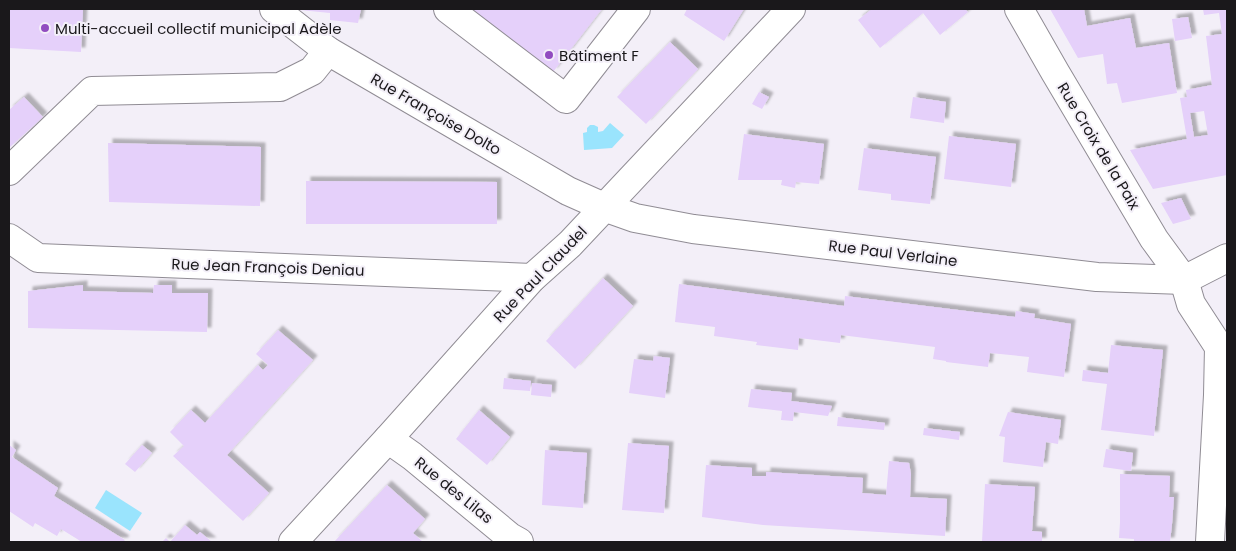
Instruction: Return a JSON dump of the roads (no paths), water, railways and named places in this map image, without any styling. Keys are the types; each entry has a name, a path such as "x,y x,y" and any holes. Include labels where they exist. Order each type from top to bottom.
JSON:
{"street":[{"name":"Rue Françoise Dolto","path":"274,9 328,51 568,191 604,207"},
{"path":"448,9 566,99 636,9"},
{"name":"Rue Paul Claudel","path":"292,542 388,439 532,278 570,244 791,9"},
{"name":"Rue Croix de la Paix","path":"1019,9 1154,239 1184,280 1191,304 1219,347 1210,542"},
{"path":"9,171 92,91 280,87 312,71 328,51"},
{"name":"Rue Paul Verlaine","path":"604,207 636,218 703,230 1097,277 1184,280"},
{"name":"Rue Jean François Deniau","path":"9,238 38,258 532,278"},
{"path":"1184,280 1227,258"},
{"name":"Rue des Lilas","path":"388,439 412,456 510,537 519,542"}],"water":[{"path":"610,123 624,135 612,148 584,150 583,133 587,132 587,128 590,125 594,125 598,127 598,132 603,131"},
{"path":"106,490 142,513 130,531 95,508"}],"place":[{"name":"Multi-accueil collectif municipal Adèle","path":"45,28"},
{"name":"Bâtiment F","path":"549,55"}]}
